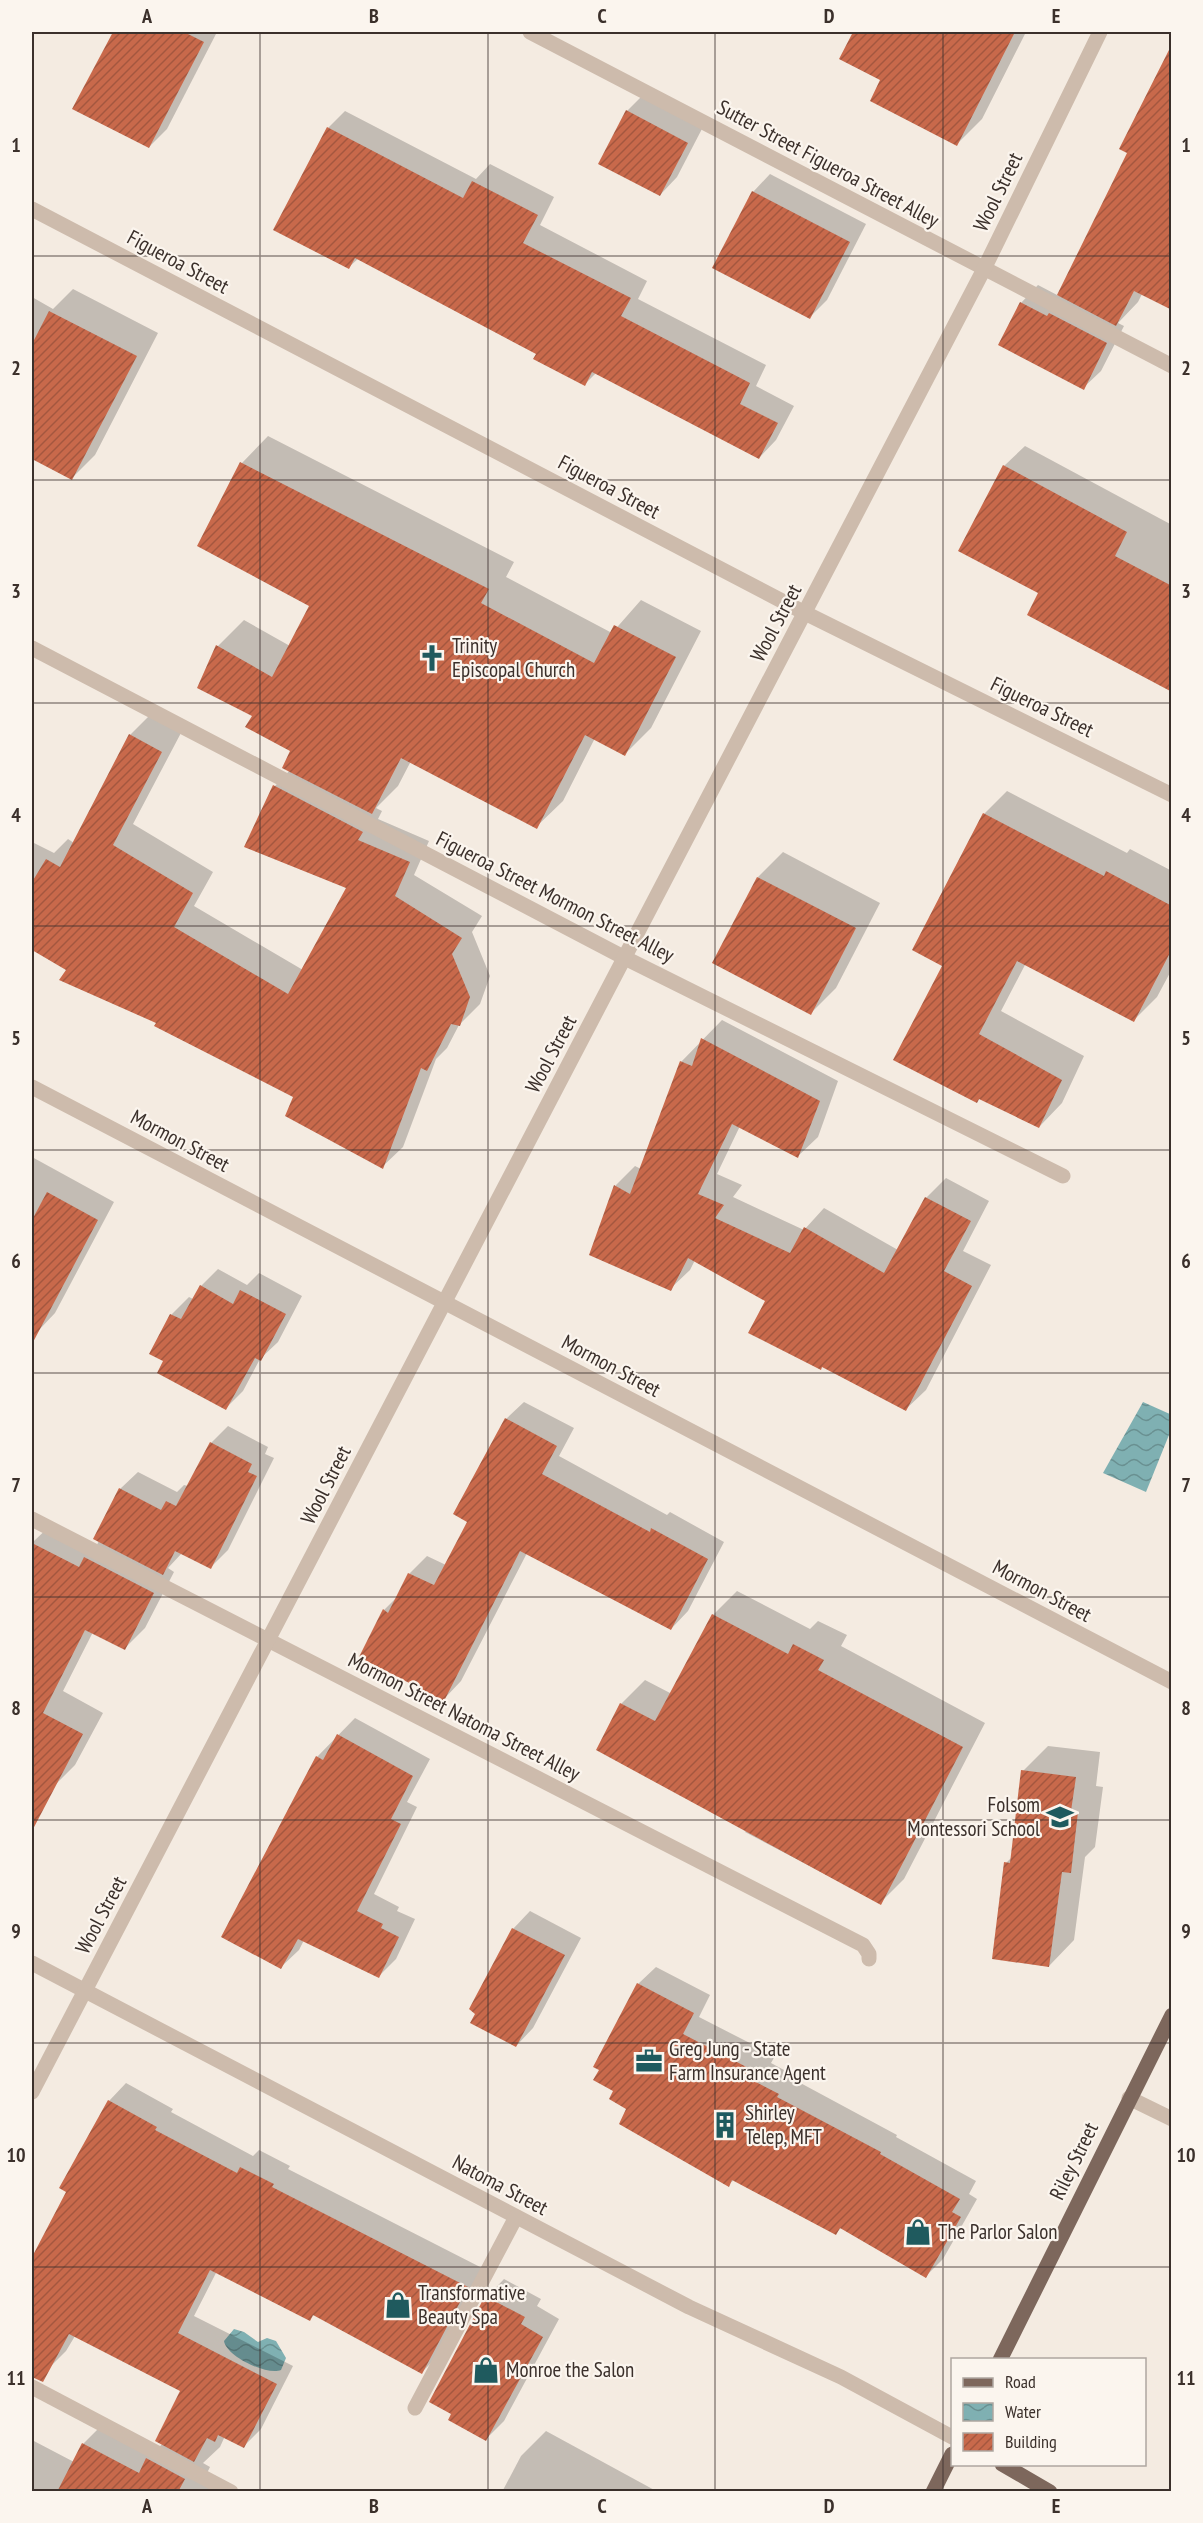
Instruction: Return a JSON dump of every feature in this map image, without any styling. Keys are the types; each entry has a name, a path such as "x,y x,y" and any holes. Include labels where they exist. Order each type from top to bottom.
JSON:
{"main road":[{"name":"Riley Street","path":"1001,2358 1128,2098 1172,2014"},
{"path":"933,2492 951,2456"},
{"path":"1005,2466 1050,2492"}],"street":[{"name":"Sutter Street Figueroa Street Alley","path":"530,32 1172,366"},
{"name":"Wool Street","path":"32,2092 984,269 1100,32"},
{"name":"Figueroa Street","path":"32,209 805,613 1172,795"},
{"name":"Figueroa Street Mormon Street Alley","path":"32,648 625,958 1063,1176"},
{"name":"Mormon Street","path":"32,1087 1172,1682"},
{"name":"Mormon Street Natoma Street Alley","path":"32,1519 862,1945 869,1954 869,1959"},
{"name":"Natoma Street","path":"32,1963 689,2307 841,2377 951,2436"},
{"path":"1128,2098 1172,2119"},
{"path":"415,2408 516,2217"},
{"path":"32,2387 231,2492"}],"water":[{"path":"1143,1402 1172,1415 1171,1430 1146,1492 1103,1473"},
{"path":"234,2329 244,2332 258,2342 267,2338 276,2341 286,2358 281,2370 266,2370 257,2367 232,2353 224,2341"}],"building":[{"path":"113,32 184,32 204,42 149,148 72,109"},
{"path":"853,32 1015,32 957,146 870,101 880,80 839,59"},
{"path":"1172,44 1172,310 1134,291 1116,326 1057,295 1127,153 1119,149"},
{"path":"626,110 688,143 660,196 598,164"},
{"path":"327,127 463,198 472,181 538,215 523,243 631,298 621,316 750,383 740,404 778,423 759,459 592,372 585,386 533,359 536,354 355,258 349,269 273,230"},
{"path":"752,191 850,242 810,319 712,268"},
{"path":"1020,302 1047,316 1049,313 1107,343 1084,390 998,345"},
{"path":"49,311 137,356 72,480 32,459 32,344"},
{"path":"240,462 489,589 481,603 594,663 614,625 676,657 625,756 585,735 537,829 401,758 372,814 282,768 290,751 245,727 252,716 197,688 216,645 272,677 309,606 197,546"},
{"path":"1003,465 1127,532 1115,556 1172,586 1172,692 1027,615 1038,593 958,551"},
{"path":"129,734 162,752 113,845 193,893 174,927 288,994 346,888 244,847 273,785 363,832 358,840 410,862 395,896 462,938 452,954 470,997 460,1026 451,1024 427,1071 421,1068 383,1169 285,1116 293,1097 154,1026 156,1023 59,980 66,970 32,950 32,882 46,859 60,867"},
{"path":"983,813 1104,876 1106,871 1172,906 1172,949 1134,1022 1017,961 979,1034 1062,1080 1039,1128 979,1099 977,1103 893,1060 942,966 912,950"},
{"path":"757,877 856,928 811,1015 712,963"},
{"path":"701,1038 820,1101 798,1158 732,1124 698,1194 724,1205 715,1218 790,1253 804,1227 884,1273 925,1197 971,1221 944,1271 972,1286 906,1411 822,1367 821,1370 748,1333 765,1301 688,1258 671,1291 589,1255 614,1185 630,1194 680,1061 692,1066"},
{"path":"47,1192 98,1220 32,1344 32,1220"},
{"path":"200,1285 233,1304 240,1290 286,1314 261,1361 255,1358 226,1410 157,1373 163,1361 149,1354 170,1314 181,1319"},
{"path":"505,1418 557,1446 542,1474 650,1532 651,1528 708,1559 671,1630 520,1551 444,1701 359,1657 383,1609 388,1613 408,1573 434,1585 467,1522 453,1514"},
{"path":"210,1442 252,1464 248,1472 257,1476 211,1569 175,1551 163,1575 93,1539 119,1488 161,1510 166,1501 176,1506"},
{"path":"32,1543 79,1567 84,1557 154,1593 125,1650 85,1630 43,1713 83,1734 32,1831"},
{"path":"712,1614 788,1654 793,1644 824,1660 818,1670 963,1747 881,1905 596,1750 620,1703 655,1721"},
{"path":"337,1734 413,1776 391,1819 401,1824 357,1911 383,1924 381,1928 399,1937 379,1978 298,1939 281,1969 221,1937 316,1756 323,1760"},
{"path":"1021,1770 1076,1777 1071,1811 1078,1812 1071,1873 1062,1872 1049,1967 992,1959 1004,1862 1010,1863"},
{"path":"512,1928 565,1955 516,2047 470,2023 475,2014 469,2009"},
{"path":"637,1983 694,2013 683,2034 758,2073 754,2081 779,2094 777,2097 881,2152 880,2154 960,2199 952,2212 961,2217 926,2278 840,2228 836,2235 732,2180 729,2187 619,2124 626,2109 609,2099 613,2091 593,2080 599,2070 593,2067"},
{"path":"108,2100 157,2127 155,2130 237,2173 240,2167 274,2184 272,2187 468,2287 422,2374 313,2315 310,2321 210,2270 178,2333 277,2384 244,2448 218,2435 215,2442 207,2438 194,2462 155,2441 180,2391 69,2334 43,2382 32,2377 32,2257 66,2192 59,2188"},
{"name":"Monroe the Salon","path":"485,2296 525,2317 521,2324 543,2337 486,2441 448,2420 451,2414 429,2402"},
{"path":"82,2443 139,2473 146,2458 185,2479 178,2492 57,2492"}],"place":[{"name":"Trinity Episcopal Church","path":"432,658"},
{"name":"Folsom Montessori School","path":"1060,1817"},
{"name":"Greg Jung - State Farm Insurance Agent","path":"649,2061"},
{"name":"Shirley Telep, MFT","path":"725,2125"},
{"name":"The Parlor Salon","path":"918,2232"},
{"name":"Transformative Beauty Spa","path":"398,2305"},
{"name":"Monroe the Salon","path":"486,2370"}]}
